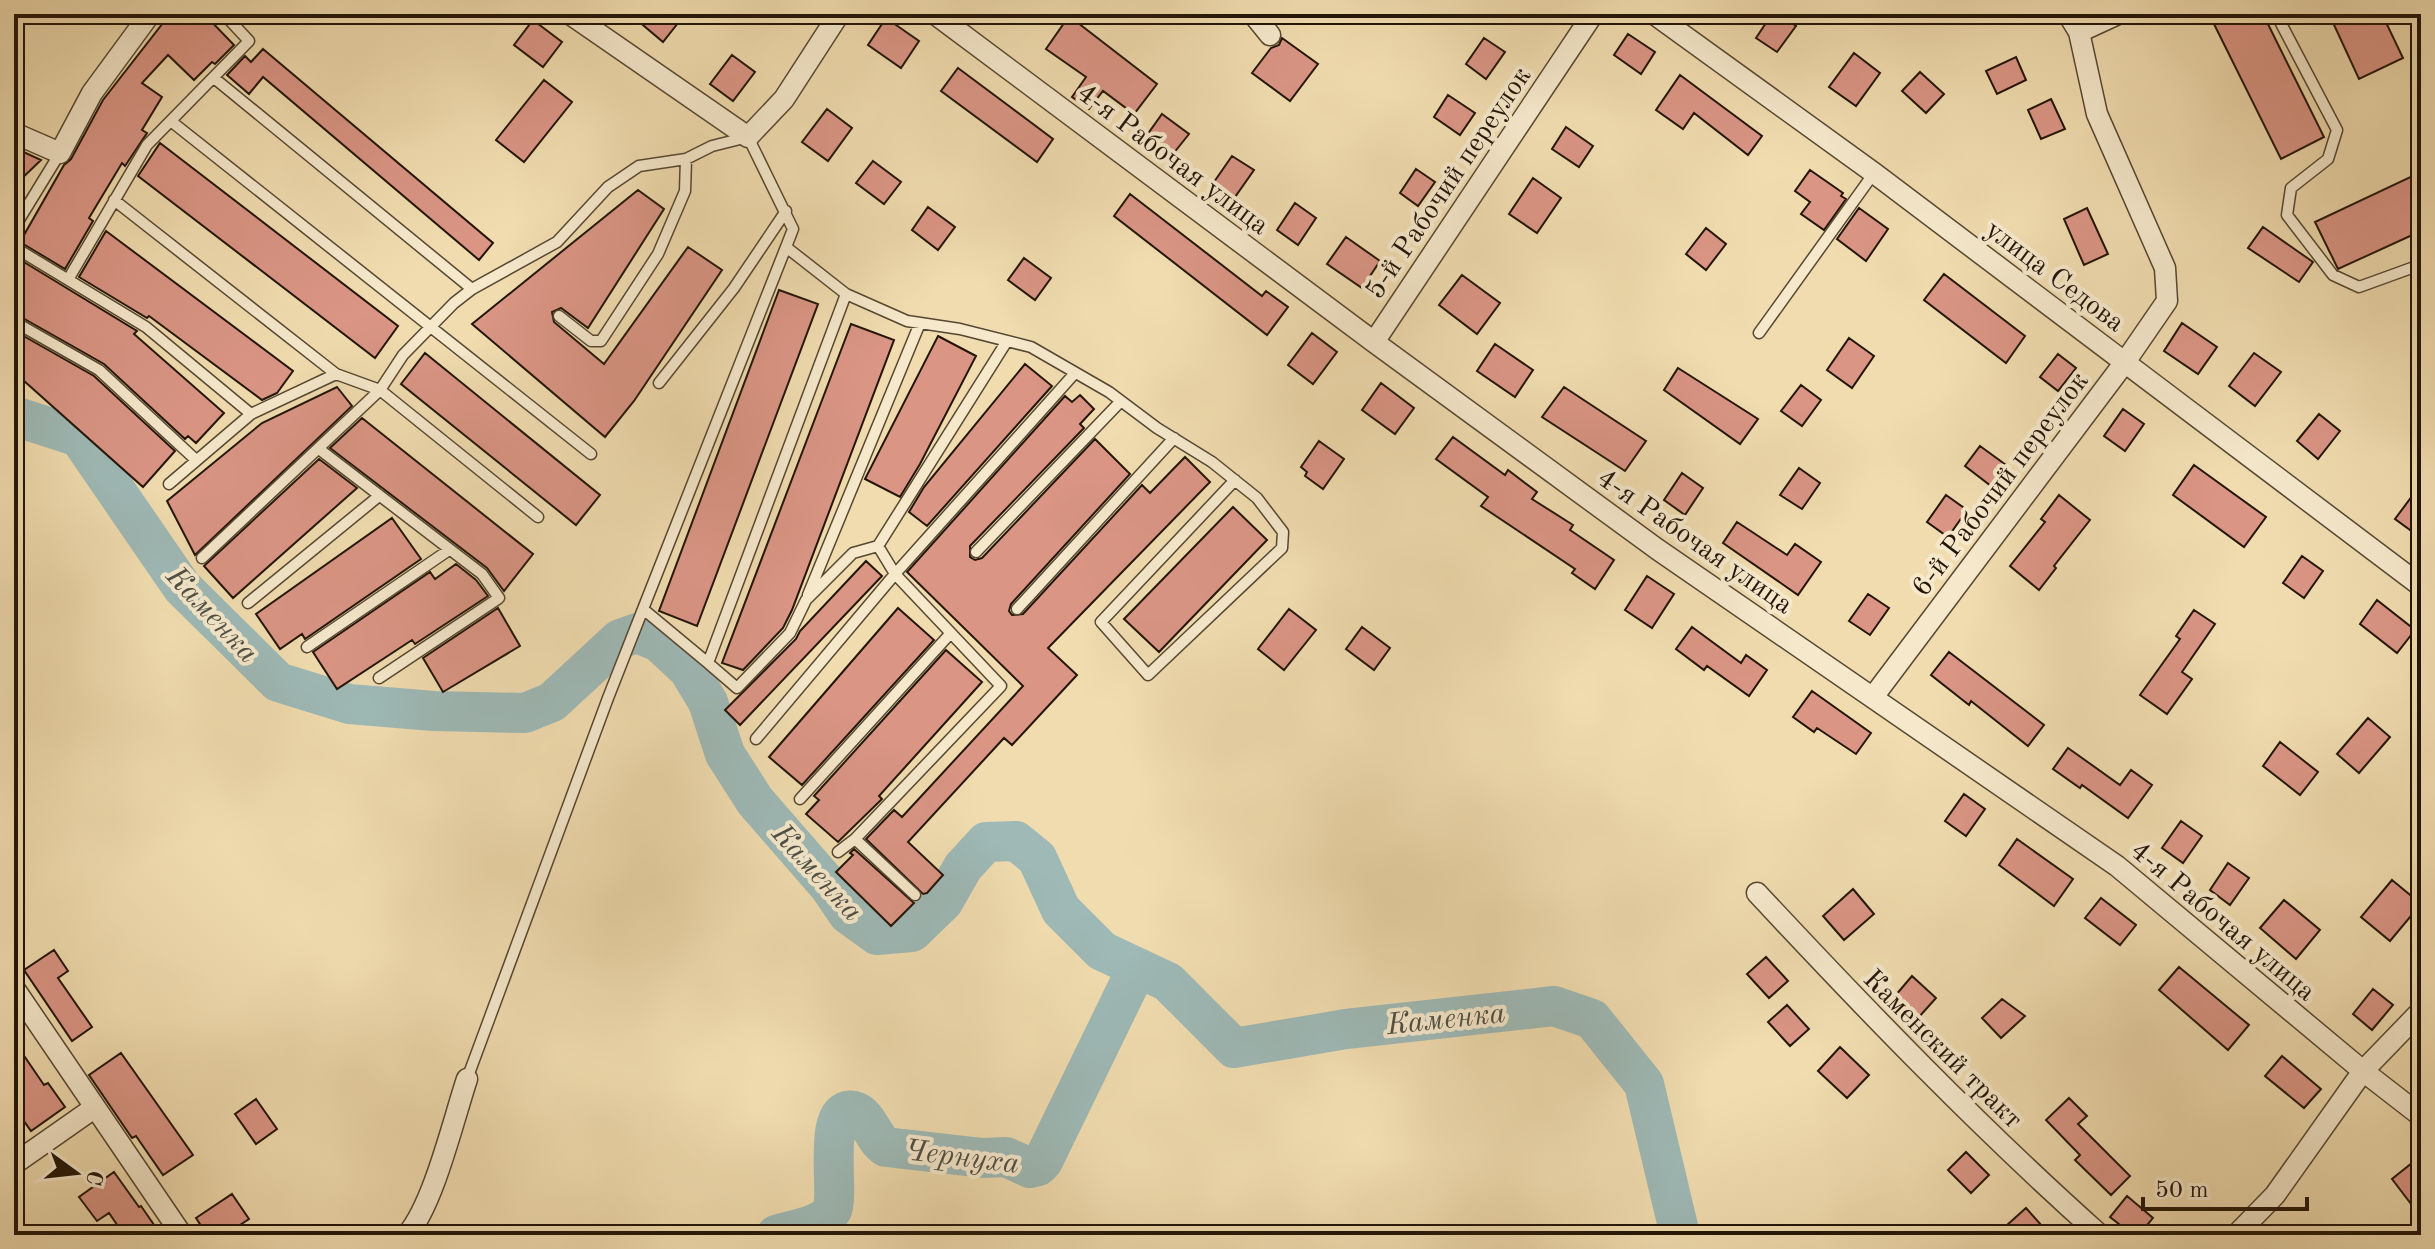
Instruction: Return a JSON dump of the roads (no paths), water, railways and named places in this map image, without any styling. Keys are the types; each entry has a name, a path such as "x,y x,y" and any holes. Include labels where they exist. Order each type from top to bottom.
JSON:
{"street":[{"path":"14,133 60,153 92,93 150,14"},
{"path":"570,14 748,137 784,99 839,14"},
{"name":"4-я Рабочая улица","path":"935,14 1657,549 2117,866 2421,1116"},
{"path":"1253,14 1270,35"},
{"name":"5-й Рабочий переулок","path":"1374,342 1593,14"},
{"name":"улица Седова","path":"1654,14 1874,173 2421,586"},
{"path":"2074,23 2118,14"},
{"name":"6-й Рабочий переулок","path":"1873,697 2125,362 2167,301 2165,268 2097,114 2074,23"},
{"name":"Каменский тракт","path":"1757,893 1892,1037 2016,1161 2100,1235"},
{"path":"14,988 182,1235"},
{"path":"2236,1235 2275,1195 2363,1071 2421,1011"},
{"path":"407,1235 427,1201 467,1079"},
{"path":"14,1164 94,1108"}],"lane":[{"path":"69,278 147,145 249,41 224,14"},
{"path":"2276,14 2337,130 2328,159 2291,188 2287,215 2333,275 2359,287 2417,266"},
{"path":"214,78 472,289"},
{"path":"172,122 591,454"},
{"path":"202,558 380,390 403,355 472,289 557,242 608,187 639,166 686,159 712,146 748,137 793,229 608,698 467,1079"},
{"path":"14,228 60,153"},
{"path":"559,316 591,341 601,341 658,254 685,191 686,159"},
{"path":"1759,333 1874,173"},
{"path":"114,200 336,374 380,390 538,517"},
{"path":"659,383 734,288 786,211"},
{"path":"14,247 146,327 251,414"},
{"path":"786,247 846,294 907,321 960,329 1031,347 1121,401 1235,480 1257,498 1283,532 1282,548 1148,675 1101,622 1235,480"},
{"path":"708,663 846,294"},
{"path":"643,609 737,688 790,633 920,323"},
{"path":"20,325 99,370 196,460"},
{"path":"806,600 853,553 878,546 1007,341"},
{"path":"756,739 895,574 1075,373"},
{"path":"169,484 251,414 336,374"},
{"path":"976,552 1121,401"},
{"path":"1017,609 1174,438"},
{"path":"319,449 482,574 499,598 379,678"},
{"path":"248,603 379,496"},
{"path":"838,852 855,839 1001,686 895,574 878,546"},
{"path":"307,647 449,550"},
{"path":"800,799 950,634"},
{"path":"855,839 915,895"}],"waterway":[{"name":"Каменка","path":"14,416 79,437 182,587 278,682 349,704 434,711 525,713 552,702 620,639 637,633 659,642 688,669 708,702 725,754 755,801 829,886 848,914 877,935 912,932 943,902 963,867 986,842 1016,841 1037,858 1061,910 1102,951 1168,982 1234,1048 1346,1029 1554,1006 1592,1019 1644,1084 1680,1235"},
{"name":"Чернуха","path":"776,1235 815,1224 832,1210 835,1135 844,1112 859,1113 886,1147 983,1158 1006,1157 1030,1168 1038,1166 1137,968"}]}
